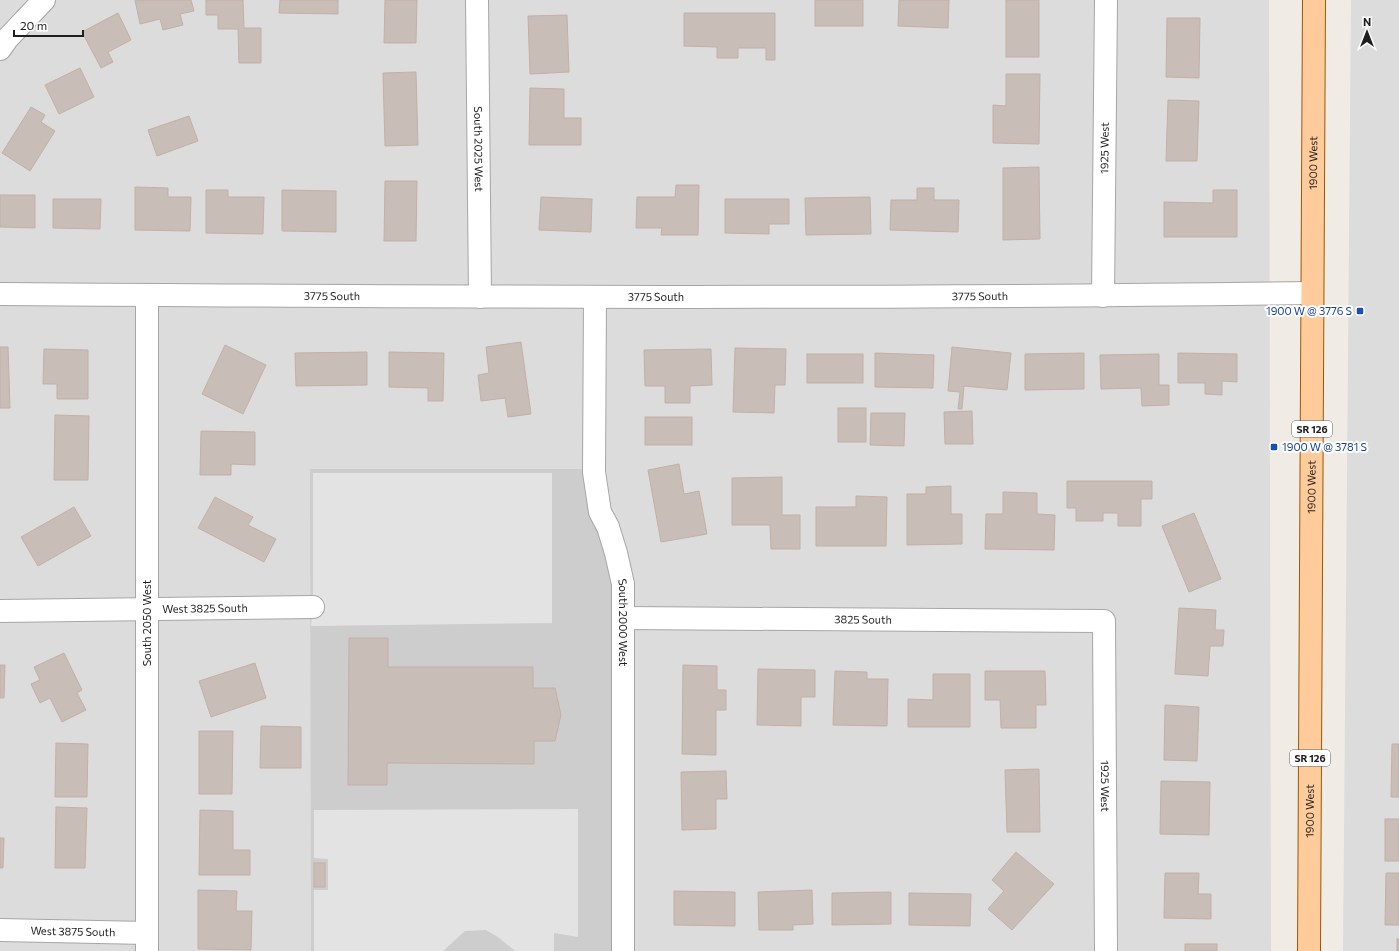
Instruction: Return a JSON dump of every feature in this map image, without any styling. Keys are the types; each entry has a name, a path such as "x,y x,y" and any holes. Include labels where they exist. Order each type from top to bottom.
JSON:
{"main road":[{"name":"1900 West","path":"1309,951 1314,0"}],"street":[{"path":"0,49 7,39 44,0"},
{"name":"South 2025 West","path":"477,0 480,297"},
{"name":"1925 West","path":"1103,296 1106,0"},
{"name":"3775 South","path":"0,294 595,298 1103,296 1312,292"},
{"name":"South 2050 West","path":"146,295 146,942"},
{"name":"South 2000 West","path":"595,298 594,472 600,512 608,527 623,584 623,951"},
{"name":"West 3825 South","path":"0,611 313,607"},
{"name":"3825 South","path":"623,618 1104,621"},
{"name":"1925 West","path":"1104,621 1106,951"},
{"name":"West 3875 South","path":"0,930 146,942"}],"shaded area":[{"path":"0,0 1269,0 1271,951 0,951"},
{"path":"1351,0 1399,0 1399,951 1343,951"},
{"path":"310,469 592,469 615,592 615,951 311,951"},
{"path":"313,473 552,473 552,623 311,626 313,607"},
{"path":"578,809 578,937 554,933 554,951 515,951 498,937 486,930 465,931 443,951 314,951 314,890 328,890 328,859 314,858 314,810"}],"building":[{"path":"135,0 191,0 194,11 180,14 183,25 163,30 160,19 140,24"},
{"path":"206,0 243,0 244,28 261,28 261,63 239,63 238,29 218,29 218,15 206,15"},
{"path":"280,0 338,0 338,14 279,13"},
{"path":"385,0 417,0 416,43 384,43"},
{"path":"815,0 863,0 863,26 815,26"},
{"path":"899,0 949,0 948,28 898,26"},
{"path":"1006,0 1039,0 1039,57 1006,57"},
{"path":"118,13 131,40 108,52 113,62 101,68 82,32"},
{"path":"684,13 775,13 775,60 766,60 766,48 738,48 738,58 717,58 717,47 684,46"},
{"path":"567,15 569,72 530,74 528,16"},
{"path":"1167,18 1200,18 1199,78 1166,77"},
{"path":"80,68 94,97 59,114 45,85"},
{"path":"416,72 418,145 385,146 383,73"},
{"path":"1006,74 1040,74 1039,144 993,143 993,105 1006,106"},
{"path":"530,88 564,89 564,118 581,118 581,145 529,145"},
{"path":"1168,100 1199,101 1197,161 1166,161"},
{"path":"31,107 45,115 41,122 55,131 30,171 2,153"},
{"path":"189,116 198,141 157,156 148,130"},
{"path":"1039,167 1040,239 1003,240 1003,168"},
{"path":"385,181 417,181 416,241 384,241"},
{"path":"676,185 699,185 698,235 661,235 662,228 636,228 637,197 675,197"},
{"path":"135,187 168,188 168,197 191,197 190,231 135,230"},
{"path":"917,188 934,188 934,200 959,200 958,232 890,230 891,200 917,200"},
{"path":"206,190 228,190 228,197 264,197 263,234 206,233"},
{"path":"282,190 336,191 336,232 282,231"},
{"path":"1213,190 1237,190 1237,237 1164,237 1164,202 1213,203"},
{"path":"0,195 35,195 35,228 0,227"},
{"path":"541,197 592,199 591,232 539,230"},
{"path":"870,197 871,234 806,235 805,198"},
{"path":"53,199 101,199 100,229 53,228"},
{"path":"725,199 789,199 789,224 769,224 769,234 725,233"},
{"path":"521,342 531,414 508,417 505,398 481,401 478,375 489,373 486,347"},
{"path":"225,345 266,365 243,414 202,394"},
{"path":"0,347 8,347 10,408 0,408"},
{"path":"952,347 1011,353 1007,390 964,386 962,409 958,409 960,392 948,391"},
{"path":"735,348 786,349 785,385 775,385 774,413 733,412"},
{"path":"44,349 88,350 88,399 57,399 57,384 43,384"},
{"path":"711,349 712,385 690,386 690,403 665,403 665,386 645,386 644,350"},
{"path":"367,352 367,385 296,386 295,353"},
{"path":"389,352 444,353 443,401 428,401 428,388 389,387"},
{"path":"875,353 934,355 933,388 875,387"},
{"path":"1084,353 1084,389 1025,390 1025,354"},
{"path":"1178,353 1237,354 1237,382 1222,381 1222,395 1205,394 1205,383 1178,383"},
{"path":"807,354 863,354 863,383 807,383"},
{"path":"1159,354 1159,385 1169,385 1169,405 1142,406 1141,388 1101,389 1100,355"},
{"path":"838,408 866,408 866,442 838,442"},
{"path":"972,411 973,444 945,444 944,412"},
{"path":"871,413 905,413 904,446 870,445"},
{"path":"55,415 89,416 88,480 54,480"},
{"path":"645,417 692,417 692,445 645,445"},
{"path":"201,431 255,432 255,465 231,464 231,475 200,475"},
{"path":"679,464 684,494 699,491 707,534 661,542 648,470"},
{"path":"782,477 782,515 800,515 800,549 771,549 770,525 732,525 732,478"},
{"path":"1067,481 1152,481 1152,499 1141,499 1141,526 1118,526 1118,513 1103,513 1103,521 1076,521 1076,508 1067,508"},
{"path":"951,486 951,514 962,514 962,544 907,545 907,494 926,494 926,487"},
{"path":"1003,492 1037,493 1037,514 1055,515 1054,550 985,549 986,514 1003,514"},
{"path":"856,496 887,497 886,546 816,546 816,507 856,507"},
{"path":"215,497 253,517 248,525 276,539 264,562 198,528"},
{"path":"74,507 91,536 38,566 21,537"},
{"path":"1194,513 1221,579 1189,592 1162,526"},
{"path":"1179,608 1216,610 1215,630 1224,630 1223,646 1210,646 1208,676 1175,674"},
{"path":"349,638 388,638 388,667 533,667 533,688 555,688 561,715 555,741 534,741 534,764 387,763 387,785 348,785"},
{"path":"64,653 82,690 77,693 86,710 62,722 50,698 40,703 31,684 40,680 34,667"},
{"path":"255,663 266,698 211,717 199,681"},
{"path":"0,665 5,665 4,698 0,698"},
{"path":"683,665 717,666 717,690 726,690 726,710 716,710 716,755 682,754"},
{"path":"758,669 815,670 815,697 801,697 801,726 757,725"},
{"path":"835,671 867,672 867,679 888,679 887,726 833,725"},
{"path":"985,671 1045,671 1046,705 1036,705 1036,728 1001,728 1000,700 985,700"},
{"path":"933,674 970,674 970,727 908,727 908,699 933,700"},
{"path":"1165,705 1199,707 1197,761 1164,760"},
{"path":"261,726 301,727 301,768 260,768"},
{"path":"199,731 233,731 232,794 199,794"},
{"path":"56,743 88,744 87,797 55,797"},
{"path":"1392,744 1399,744 1399,797 1391,797"},
{"path":"1039,769 1040,832 1007,832 1005,770"},
{"path":"726,771 727,799 716,799 716,829 682,830 681,772"},
{"path":"1161,781 1210,782 1209,835 1160,834"},
{"path":"56,807 87,808 85,868 55,868"},
{"path":"200,810 233,811 233,850 250,850 250,875 199,875"},
{"path":"1385,819 1399,819 1399,861 1385,861"},
{"path":"0,838 4,838 3,868 0,868"},
{"path":"1016,852 1054,884 1012,930 988,909 1004,891 992,880"},
{"path":"314,863 325,863 325,887 314,887"},
{"path":"1165,873 1199,873 1198,894 1211,894 1211,919 1164,918"},
{"path":"1386,873 1399,873 1399,925 1385,925"},
{"path":"198,890 237,891 236,911 252,911 251,950 198,949"},
{"path":"812,890 813,924 793,925 793,930 759,930 758,892"},
{"path":"674,891 735,892 735,926 674,925"},
{"path":"891,892 891,924 832,925 832,893"},
{"path":"909,893 971,894 970,926 909,925"},
{"path":"1397,939 1399,939 1399,951 1397,951"},
{"path":"1185,944 1217,944 1217,951 1185,951"}],"place":[{"name":"1900 W @ 3776 S","path":"1360,311"},
{"name":"1900 W @ 3781 S","path":"1274,447"}]}
